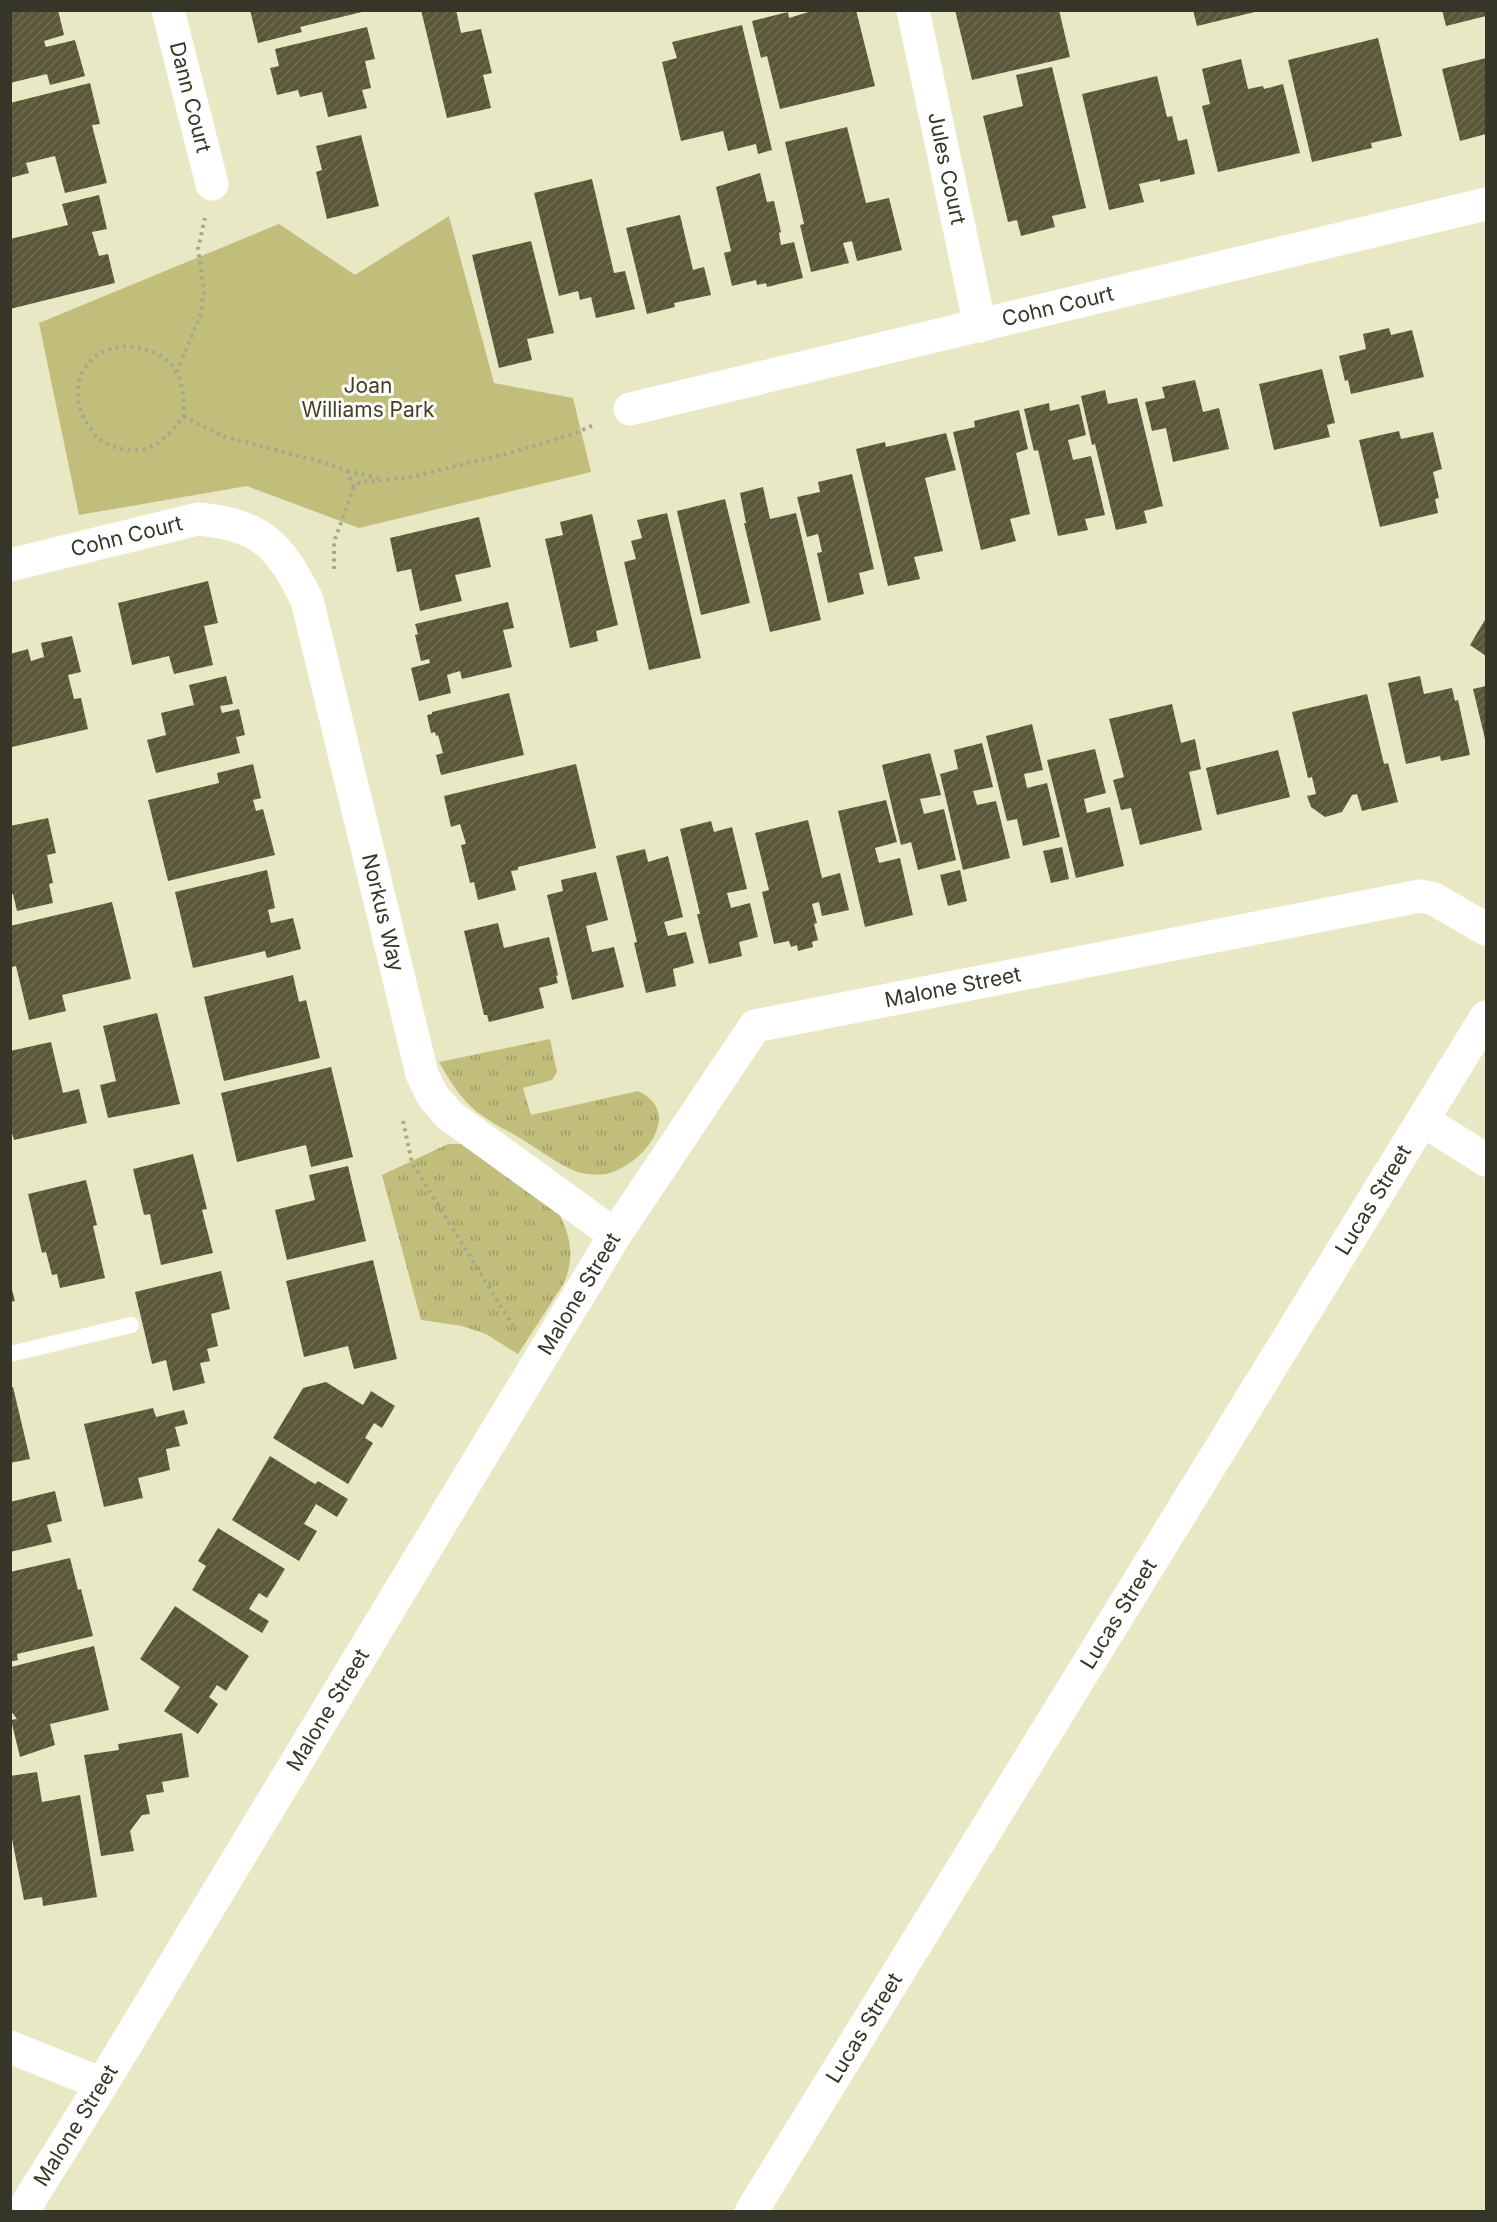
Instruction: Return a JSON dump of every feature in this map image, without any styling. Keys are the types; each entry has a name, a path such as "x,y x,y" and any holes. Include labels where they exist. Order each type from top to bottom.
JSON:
{"street":[{"name":"Dann Court","path":"168,10 212,184"},
{"name":"Jules Court","path":"912,10 980,326"},
{"name":"Cohn Court","path":"630,409 1486,204"},
{"name":"Cohn Court","path":"10,565 198,519 244,527"},
{"name":"Norkus Way","path":"244,527 264,538 280,553 294,573 307,600 422,1074 432,1095 449,1115 615,1235"},
{"name":"Malone Street","path":"22,2211 102,2084 615,1235 755,1026 1420,896 1434,899 1450,907 1486,929"},
{"name":"Lucas Street","path":"752,2211 1486,1017"},
{"path":"1424,1121 1486,1160"},
{"path":"10,2047 102,2084"}],"lane":[{"path":"10,1354 131,1325"}],"path":[{"path":"176,372 200,316 204,291 198,249 212,184"},
{"path":"123,345 143,347 166,359 179,376 184,395 184,417 154,445 138,450 123,450 107,445 95,436 82,418 77,398 78,381 93,357 123,345"},
{"path":"303,592 335,584 334,542 354,488 360,482 407,478 509,453 573,434 630,409"},
{"path":"184,417 225,437 322,462 346,471 385,479"},
{"path":"346,471 354,488"},
{"path":"401,1112 412,1163 537,1365"}],"green space":[{"name":"Joan Williams Park","path":"449,216 494,383 573,398 591,472 359,528 247,486 79,515 39,323 279,224 355,275"},
{"path":"550,1039 557,1072 552,1080 523,1088 531,1115 638,1091 652,1101 658,1112 658,1125 653,1138 633,1161 606,1174 595,1175 575,1171 477,1112 456,1089 439,1062"},
{"path":"448,1144 462,1144 558,1212 569,1238 570,1264 564,1283 518,1354 486,1334 462,1326 421,1320 382,1175"}],"building":[{"path":"10,10 58,10 64,35 44,41 46,47 75,40 85,76 50,85 47,74 10,83"},
{"path":"250,10 366,11 300,27 302,32 258,43"},
{"path":"421,10 456,10 461,33 481,29 492,73 483,75 491,108 447,118"},
{"path":"815,10 856,10 875,86 780,109 767,56 761,58 752,21 788,12 789,18"},
{"path":"955,10 1059,10 1070,57 972,80"},
{"path":"1193,10 1259,10 1259,11 1197,26"},
{"path":"1442,10 1486,10 1486,16 1446,26"},
{"path":"742,25 772,150 758,154 756,144 728,151 723,131 681,141 662,62 677,58 672,42"},
{"path":"367,27 375,59 365,61 371,88 362,90 367,108 328,117 322,92 300,97 298,90 277,95 270,68 279,66 275,49"},
{"path":"1378,38 1402,136 1371,143 1372,148 1312,162 1288,60"},
{"path":"1486,58 1486,134 1460,141 1442,69"},
{"path":"1241,59 1248,89 1263,86 1264,89 1283,84 1300,153 1218,172 1202,106 1210,104 1202,69"},
{"path":"1052,67 1086,208 1052,216 1055,227 1021,236 1017,220 1008,222 983,116 1023,106 1016,75"},
{"path":"1157,76 1167,117 1172,116 1178,141 1187,139 1195,174 1139,184 1144,202 1109,210 1082,94"},
{"path":"90,83 100,124 92,125 107,183 65,193 55,156 26,163 29,173 10,178 10,103"},
{"path":"847,127 866,203 889,198 902,250 857,261 852,241 843,243 849,263 811,272 800,225 804,224 785,142"},
{"path":"361,135 379,206 327,219 316,172 322,170 316,146"},
{"path":"760,173 767,202 774,201 781,232 779,233 781,245 794,242 803,278 767,287 766,283 757,285 756,280 732,286 724,253 731,251 716,187"},
{"path":"592,179 614,273 625,271 635,309 596,318 591,297 580,300 578,291 559,296 534,193"},
{"path":"99,195 107,229 92,232 99,256 108,254 115,283 10,309 10,239 68,225 62,204"},
{"path":"680,215 693,270 704,267 711,295 674,303 675,307 647,314 626,228"},
{"path":"531,241 554,333 527,339 532,360 499,368 472,255"},
{"path":"1389,328 1391,335 1412,330 1424,377 1351,394 1348,380 1345,381 1339,356 1366,349 1363,334"},
{"path":"1322,369 1335,423 1327,425 1330,437 1274,450 1259,384"},
{"path":"1195,380 1203,412 1219,408 1229,449 1173,462 1166,428 1152,431 1145,402 1165,398 1162,387"},
{"path":"1105,390 1108,404 1137,398 1163,506 1144,511 1147,523 1116,530 1081,396"},
{"path":"1049,403 1050,411 1079,404 1086,435 1068,440 1073,460 1091,456 1105,515 1085,519 1088,530 1058,536 1038,450 1034,451 1024,409"},
{"path":"1019,410 1028,449 1016,453 1030,514 1010,519 1016,541 981,550 953,432 975,427 974,421"},
{"path":"1399,431 1401,439 1433,432 1442,469 1433,472 1439,498 1435,499 1438,513 1380,527 1359,440"},
{"path":"946,433 956,470 925,478 943,551 914,557 920,579 888,586 856,449 885,442 886,447"},
{"path":"852,474 874,569 859,573 864,594 828,603 817,553 822,552 818,534 807,537 797,497 820,492 818,482"},
{"path":"763,487 770,519 796,513 821,620 770,632 744,523 746,523 740,493"},
{"path":"725,499 750,603 701,615 677,511"},
{"path":"667,513 701,658 649,670 624,562 636,559 631,541 642,538 637,520"},
{"path":"592,514 618,625 596,631 598,641 570,648 545,539 563,535 560,522"},
{"path":"479,517 491,567 455,575 462,601 420,611 411,569 397,572 390,538"},
{"path":"208,581 218,623 204,626 213,665 174,674 169,656 132,665 118,603"},
{"path":"508,602 514,628 503,630 512,667 462,679 460,671 447,675 451,693 419,701 411,668 430,663 429,659 421,661 415,624"},
{"path":"1486,618 1486,656 1470,645"},
{"path":"72,636 81,672 68,675 74,699 81,698 88,729 12,747 10,654 28,649 31,661 44,657 41,643"},
{"path":"226,676 233,704 220,706 222,713 239,709 245,735 236,737 240,753 156,773 147,740 166,735 161,713 194,705 189,685"},
{"path":"1420,676 1424,694 1452,688 1455,701 1458,700 1470,755 1441,761 1440,756 1406,764 1388,683"},
{"path":"1486,686 1486,743 1473,689"},
{"path":"509,693 524,755 441,775 436,755 443,753 438,735 436,736 435,732 431,733 427,715"},
{"path":"1367,694 1384,764 1388,763 1398,802 1362,811 1357,794 1352,795 1342,812 1325,817 1311,807 1307,796 1316,794 1312,777 1308,778 1292,712"},
{"path":"1172,704 1181,743 1195,739 1201,769 1189,772 1202,830 1140,845 1131,808 1121,810 1113,780 1124,777 1109,719"},
{"path":"1032,724 1043,770 1024,774 1027,788 1047,783 1060,837 1023,846 1017,819 1007,821 986,736"},
{"path":"982,743 993,787 973,791 977,805 996,801 1010,858 963,870 940,774 958,769 954,750"},
{"path":"1095,749 1106,793 1084,799 1087,813 1110,807 1124,866 1076,878 1047,760"},
{"path":"1278,750 1290,797 1217,815 1206,768"},
{"path":"930,753 941,795 920,799 924,814 944,809 956,860 918,870 911,842 901,845 882,765"},
{"path":"253,764 261,798 253,800 256,811 263,809 275,855 168,881 148,800 219,783 217,773"},
{"path":"576,764 596,848 518,867 518,870 511,871 516,890 478,900 474,882 470,883 461,845 466,844 460,824 451,827 444,796"},
{"path":"886,800 897,842 875,848 879,863 900,858 913,915 865,927 838,811"},
{"path":"48,818 56,853 47,855 53,883 49,884 53,903 17,911 13,894 10,895 10,826"},
{"path":"808,820 822,878 840,873 849,910 822,916 819,902 812,904 817,923 814,924 818,940 812,942 813,947 798,951 797,945 791,947 789,941 774,944 762,892 769,890 755,833"},
{"path":"711,821 714,832 732,827 747,889 727,893 731,908 750,903 758,937 739,942 742,956 709,964 680,829"},
{"path":"1062,847 1069,879 1051,883 1043,851"},
{"path":"645,849 648,862 668,856 683,917 664,922 668,936 686,932 694,963 673,969 676,986 646,993 634,943 637,942 616,856"},
{"path":"267,870 275,908 268,910 271,923 293,918 301,949 267,958 265,951 193,968 175,892"},
{"path":"960,870 967,901 948,906 940,875"},
{"path":"596,872 608,920 586,926 592,952 614,947 624,987 572,1000 547,895 563,891 561,880"},
{"path":"112,902 131,979 62,995 66,1011 29,1020 16,966 12,967 10,963 10,926"},
{"path":"498,923 504,948 549,937 558,983 539,988 544,1008 489,1022 487,1015 484,1015 464,931"},
{"path":"293,975 299,1002 306,1000 320,1058 224,1081 204,997"},
{"path":"157,1013 180,1104 108,1118 100,1085 116,1081 103,1026"},
{"path":"51,1042 63,1093 79,1089 87,1123 14,1140 10,1126 10,1051"},
{"path":"331,1067 353,1157 311,1167 306,1145 237,1162 221,1093"},
{"path":"193,1154 207,1209 202,1210 213,1253 161,1265 150,1214 144,1215 133,1169"},
{"path":"348,1166 366,1241 287,1260 275,1210 315,1200 309,1175"},
{"path":"86,1180 97,1225 93,1226 105,1278 60,1288 57,1274 52,1275 46,1252 42,1253 28,1194"},
{"path":"373,1260 397,1359 354,1369 348,1346 304,1357 286,1281"},
{"path":"221,1271 230,1309 211,1314 218,1346 207,1349 210,1361 200,1363 205,1383 173,1391 166,1360 152,1364 135,1292"},
{"path":"10,1287 15,1301 10,1302"},
{"path":"326,1382 363,1405 371,1391 395,1406 382,1428 374,1423 365,1438 373,1443 348,1484 273,1438 303,1388"},
{"path":"13,1387 30,1459 10,1463 10,1388"},
{"path":"153,1408 156,1417 184,1410 188,1424 175,1427 180,1446 166,1449 170,1470 138,1478 143,1498 104,1507 84,1424"},
{"path":"270,1456 315,1484 318,1481 348,1499 337,1517 316,1504 304,1524 317,1531 299,1561 232,1520"},
{"path":"55,1491 62,1521 47,1525 52,1542 10,1552 10,1502"},
{"path":"218,1528 285,1569 267,1598 259,1593 249,1609 269,1621 262,1633 192,1590 206,1566 198,1561"},
{"path":"70,1558 93,1636 17,1654 18,1660 10,1662 10,1572"},
{"path":"175,1606 249,1656 226,1691 217,1685 209,1697 218,1704 198,1734 164,1711 180,1687 140,1659"},
{"path":"94,1646 109,1710 50,1724 55,1745 20,1757 11,1720 17,1719 10,1710 11,1667"},
{"path":"182,1733 189,1777 162,1782 164,1792 146,1795 150,1814 142,1815 130,1831 134,1851 101,1856 84,1755 119,1750 118,1744"},
{"path":"37,1772 42,1802 80,1795 97,1897 43,1906 42,1897 24,1900 10,1829 10,1776"}]}
